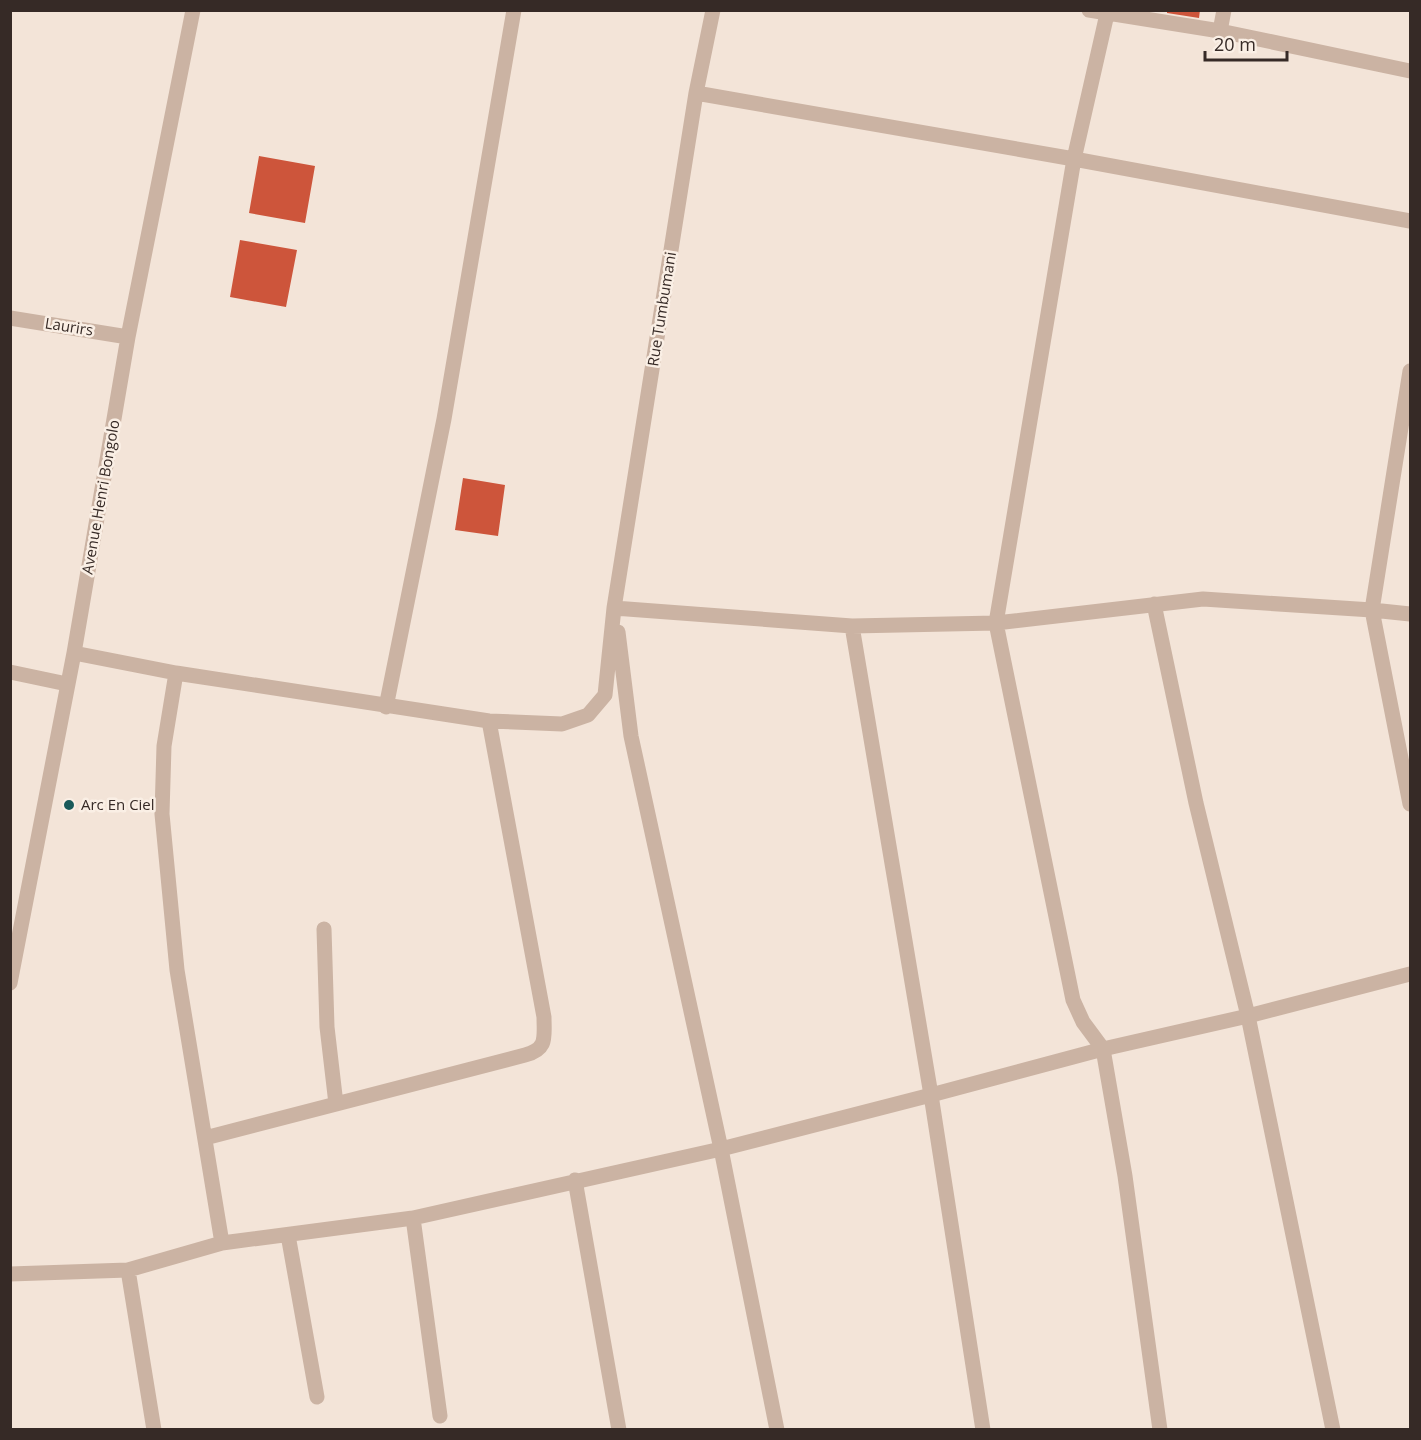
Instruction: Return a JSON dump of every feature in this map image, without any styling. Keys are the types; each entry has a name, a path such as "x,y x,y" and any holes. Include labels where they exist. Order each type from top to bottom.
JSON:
{"street":[{"name":"Avenue Henri Bongolo","path":"10,983 74,653 128,337 193,10"},
{"path":"386,707 444,419 514,10"},
{"name":"Rue Tumbumani","path":"614,608 696,93 712,10"},
{"path":"1089,10 1220,31 1410,70"},
{"path":"1220,31 1224,10"},
{"path":"1107,14 1074,159 996,623 1073,1000 1083,1022 1103,1049 1125,1176 1160,1430"},
{"path":"696,93 1410,221"},
{"name":"Laurirs","path":"10,318 128,337"},
{"path":"1410,371 1372,610 1410,804"},
{"path":"614,608 852,626 996,623 1203,598 1410,614"},
{"path":"1154,604 1196,804 1248,1016 1333,1430"},
{"path":"74,653 176,673 386,707 489,721 562,724 588,715 605,694 614,608"},
{"path":"614,608 631,736 721,1149 777,1430"},
{"path":"852,626 932,1095 983,1430"},
{"path":"10,672 67,684"},
{"path":"176,673 164,746 162,814 177,970 222,1242"},
{"path":"205,1138 537,1052 544,1043 544,1017 489,721"},
{"path":"324,928 327,1028 336,1104"},
{"path":"10,1274 128,1270 222,1242 413,1218 721,1149 1103,1049 1248,1016 1410,974"},
{"path":"575,1180 618,1430"},
{"path":"413,1218 440,1416"},
{"path":"288,1235 317,1397"},
{"path":"128,1270 154,1430"}],"building":[{"path":"1167,10 1200,10 1199,18 1167,13"},
{"path":"259,156 315,166 305,223 249,213"},
{"path":"240,240 297,250 286,307 230,297"},
{"path":"463,478 505,485 498,536 455,530"}],"place":[{"name":"Arc En Ciel","path":"69,805"}]}
